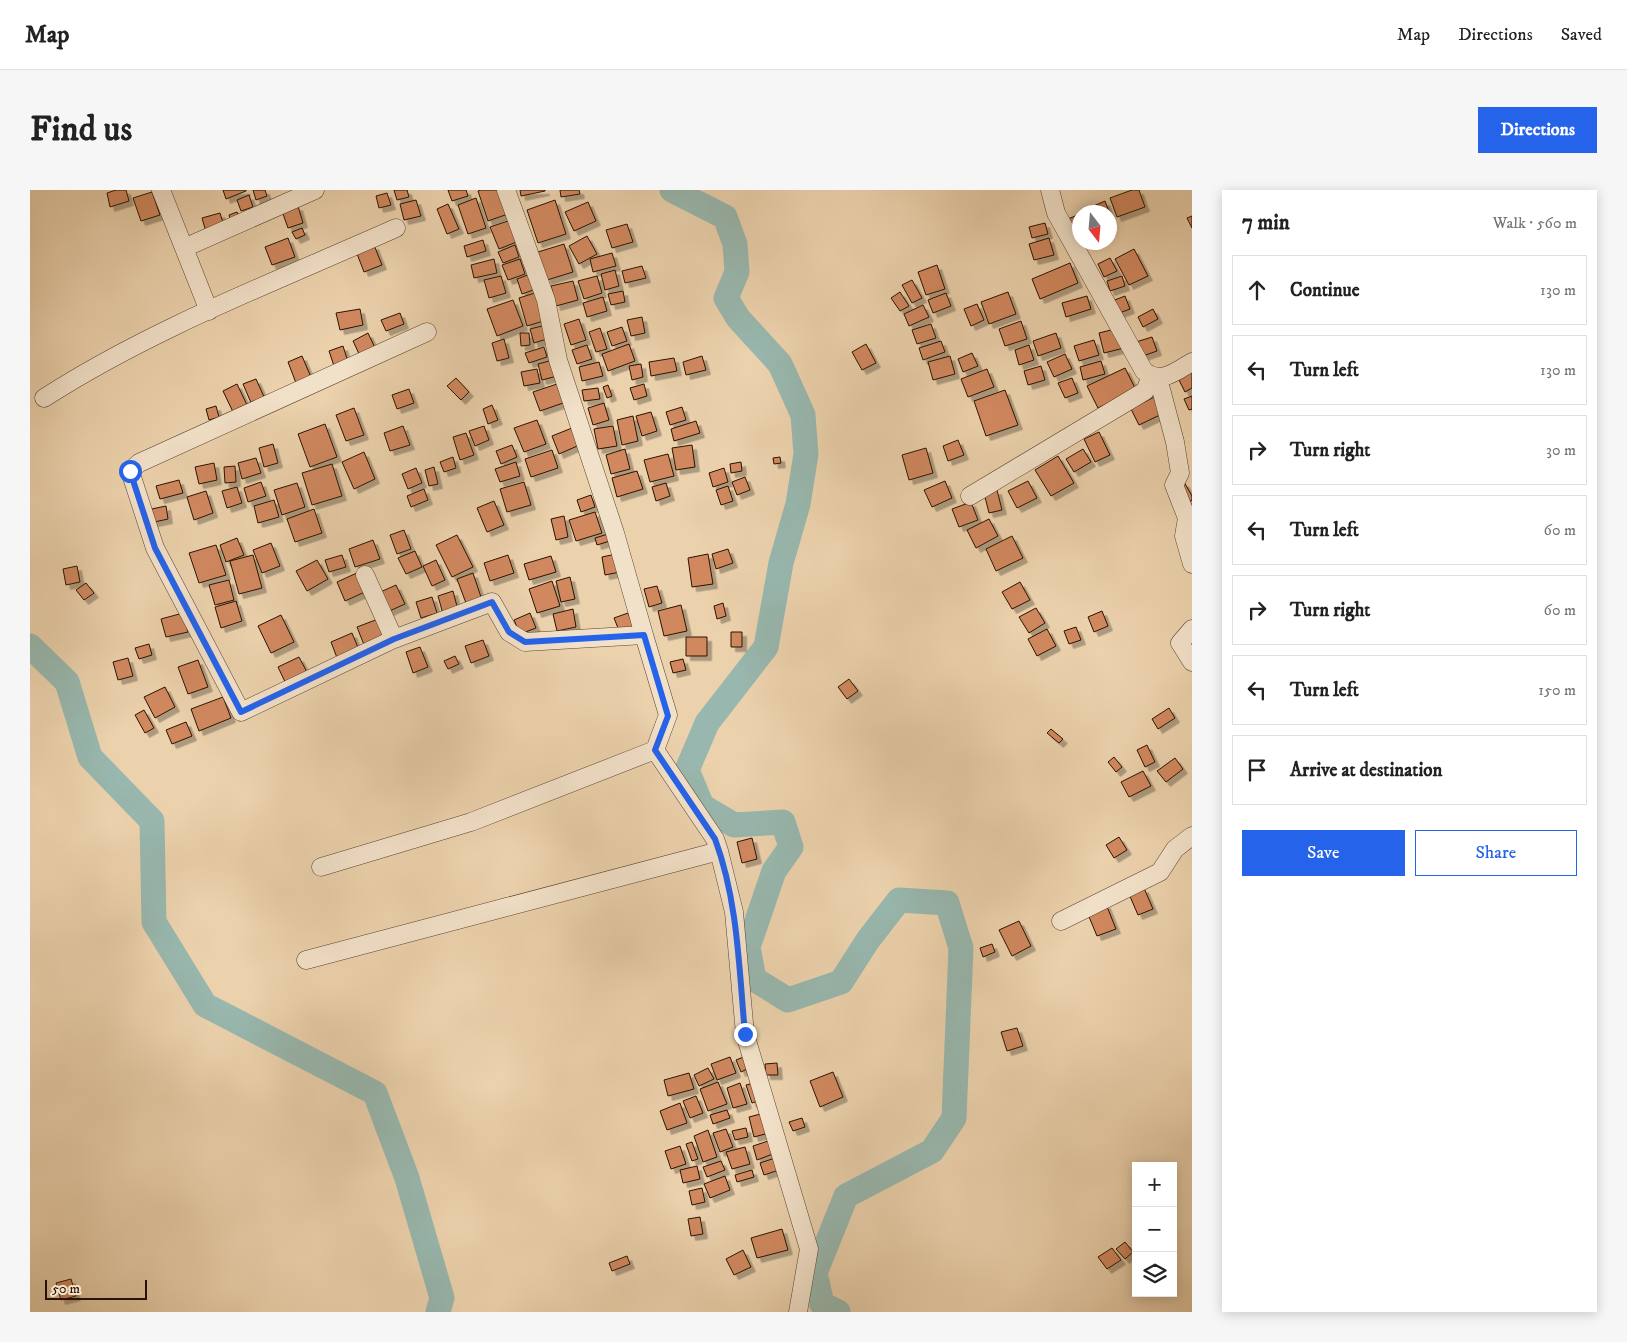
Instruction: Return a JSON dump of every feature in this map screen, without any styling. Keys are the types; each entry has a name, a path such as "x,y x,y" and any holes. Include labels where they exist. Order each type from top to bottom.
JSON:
{"street":[{"path":"161,190 210,311"},
{"path":"184,248 315,190"},
{"path":"322,867 471,822 655,750 668,716 615,533 558,360 546,300 506,190"},
{"path":"1050,190 1056,213 1144,371 1154,377 1168,375 1192,362"},
{"path":"44,398 90,368 210,311 396,228"},
{"path":"427,332 140,463 130,471 155,548 241,712 394,639 492,602 509,632 525,642 644,635"},
{"path":"970,496 1145,391 1154,377"},
{"path":"1154,377 1175,442 1180,473 1174,485 1187,518 1184,536 1192,564"},
{"path":"365,575 394,639"},
{"path":"1192,629 1180,643 1192,662"},
{"path":"655,750 715,839 719,851 734,912 745,1034 809,1249 798,1312"},
{"path":"1061,921 1160,872 1175,848 1192,836"},
{"path":"306,960 719,851"}],"building":[{"path":"116,190 126,190 129,201 110,207 107,193"},
{"path":"223,190 246,190 246,191 226,199"},
{"path":"253,190 265,190 267,196 256,200"},
{"path":"394,190 407,190 409,197 397,200"},
{"path":"448,190 466,190 468,196 452,201"},
{"path":"500,190 508,214 488,221 478,191"},
{"path":"520,190 545,190 545,191 521,196"},
{"path":"560,190 579,190 580,194 561,197"},
{"path":"1132,190 1139,190 1145,207 1117,217 1117,205 1113,205 1110,198"},
{"path":"152,192 160,215 141,221 133,198"},
{"path":"387,193 391,205 379,208 376,196"},
{"path":"249,195 253,207 241,211 237,200"},
{"path":"476,198 486,228 468,234 458,205"},
{"path":"416,200 421,216 404,220 400,204"},
{"path":"555,200 566,234 538,243 527,210"},
{"path":"1105,201 1106,205 1096,205"},
{"path":"588,202 596,221 574,231 565,212"},
{"path":"448,204 459,229 447,234 437,209"},
{"path":"298,206 303,223 288,228 282,211"},
{"path":"237,212 240,219 231,222 229,215"},
{"path":"220,213 224,226 206,232 202,218"},
{"path":"1192,216 1192,228 1187,218"},
{"path":"1072,217 1072,228 1068,219"},
{"path":"511,220 519,241 499,249 490,227"},
{"path":"1045,223 1048,234 1032,238 1029,227"},
{"path":"627,224 633,242 612,248 606,230"},
{"path":"302,228 305,235 296,239 292,232"},
{"path":"587,236 597,254 579,264 569,246"},
{"path":"288,238 295,257 272,265 265,247"},
{"path":"1049,238 1054,255 1034,260 1029,244"},
{"path":"483,240 486,251 467,257 464,246"},
{"path":"564,244 573,272 547,280 538,252"},
{"path":"374,245 382,265 364,272 356,251"},
{"path":"515,245 519,257 503,263 498,252"},
{"path":"1134,249 1148,276 1129,285 1115,259"},
{"path":"612,253 616,266 593,272 590,259"},
{"path":"1110,258 1117,271 1104,277 1098,264"},
{"path":"494,259 497,273 474,278 471,265"},
{"path":"520,259 525,274 508,280 502,265"},
{"path":"1070,263 1078,283 1040,299 1032,279"},
{"path":"937,265 945,289 926,295 918,272"},
{"path":"642,266 646,278 625,283 622,271"},
{"path":"615,270 619,286 605,290 601,274"},
{"path":"533,273 539,288 522,294 517,279"},
{"path":"501,276 506,293 489,298 484,280"},
{"path":"597,276 602,293 584,299 578,281"},
{"path":"1122,276 1125,286 1110,291 1107,281"},
{"path":"912,280 922,298 912,303 902,285"},
{"path":"573,281 578,300 556,306 551,286"},
{"path":"623,291 625,302 611,305 608,294"},
{"path":"538,292 547,320 527,326 519,298"},
{"path":"900,292 909,306 900,311 891,298"},
{"path":"1008,292 1016,314 989,324 981,302"},
{"path":"946,293 951,306 933,313 928,300"},
{"path":"1087,296 1091,309 1066,317 1062,303"},
{"path":"1125,296 1130,309 1117,314 1112,301"},
{"path":"603,297 607,311 587,317 583,303"},
{"path":"513,300 523,326 497,336 487,309"},
{"path":"977,304 984,320 971,326 964,309"},
{"path":"923,305 929,317 909,326 904,314"},
{"path":"360,309 363,325 340,330 336,313"},
{"path":"1153,309 1158,319 1143,327 1138,317"},
{"path":"400,313 404,324 386,331 381,320"},
{"path":"642,317 645,333 631,336 627,320"},
{"path":"579,319 586,340 571,345 564,324"},
{"path":"1021,321 1027,339 1005,346 999,329"},
{"path":"931,324 936,338 917,344 912,330"},
{"path":"546,325 550,338 534,343 530,329"},
{"path":"622,327 627,341 612,346 607,332"},
{"path":"600,328 607,349 596,352 589,332"},
{"path":"1119,328 1124,348 1104,353 1099,333"},
{"path":"368,333 376,350 361,358 353,341"},
{"path":"520,333 529,333 530,345 521,346"},
{"path":"1056,333 1061,348 1038,356 1033,341"},
{"path":"1152,337 1157,351 1140,357 1136,342"},
{"path":"504,339 509,358 497,361 492,343"},
{"path":"1094,340 1099,355 1079,361 1074,346"},
{"path":"941,341 945,352 923,360 919,348"},
{"path":"629,344 635,361 608,371 602,354"},
{"path":"866,344 876,363 862,370 852,352"},
{"path":"587,345 592,359 577,364 572,350"},
{"path":"1029,345 1034,360 1019,365 1015,350"},
{"path":"343,346 349,365 335,369 329,351"},
{"path":"544,347 547,357 529,363 525,353"},
{"path":"972,353 978,366 963,372 958,359"},
{"path":"1065,354 1072,369 1054,377 1047,362"},
{"path":"302,356 311,377 296,383 288,362"},
{"path":"702,356 706,370 686,375 683,362"},
{"path":"950,356 955,374 933,380 928,362"},
{"path":"674,358 677,371 651,376 649,362"},
{"path":"557,359 561,375 542,380 538,364"},
{"path":"1101,361 1105,374 1083,380 1080,367"},
{"path":"599,362 603,376 582,381 579,367"},
{"path":"641,364 643,377 632,380 629,366"},
{"path":"1041,366 1045,380 1028,385 1024,371"},
{"path":"1192,367 1192,388 1185,392 1176,374"},
{"path":"1125,368 1136,390 1098,408 1087,386"},
{"path":"537,369 540,383 524,386 521,372"},
{"path":"987,369 994,387 968,397 961,379"},
{"path":"456,378 469,392 461,400 447,386"},
{"path":"1072,378 1078,393 1065,398 1058,383"},
{"path":"256,379 265,399 252,405 243,384"},
{"path":"560,383 566,402 540,411 533,392"},
{"path":"237,384 248,407 234,414 223,391"},
{"path":"644,384 647,396 634,400 630,388"},
{"path":"608,385 612,396 607,398 603,387"},
{"path":"598,388 600,399 584,401 582,390"},
{"path":"409,389 414,403 397,409 392,395"},
{"path":"1005,390 1018,425 986,436 974,401"},
{"path":"1156,396 1164,413 1139,425 1131,409"},
{"path":"1192,396 1192,409 1189,410 1184,399"},
{"path":"604,403 609,420 593,425 588,408"},
{"path":"492,405 498,420 488,424 483,409"},
{"path":"216,406 219,417 209,420 206,409"},
{"path":"682,407 686,420 670,425 666,412"},
{"path":"354,408 364,435 346,441 336,415"},
{"path":"651,412 657,431 642,436 636,416"},
{"path":"633,416 638,441 622,445 617,420"},
{"path":"537,420 546,444 524,452 514,428"},
{"path":"696,421 700,433 674,441 671,429"},
{"path":"325,424 337,457 310,467 298,434"},
{"path":"403,426 410,445 390,451 384,433"},
{"path":"484,426 489,440 475,446 469,431"},
{"path":"577,426 584,443 559,454 552,436"},
{"path":"613,426 617,446 598,449 594,429"},
{"path":"1099,432 1110,455 1095,462 1084,439"},
{"path":"466,433 474,455 460,460 453,437"},
{"path":"958,440 964,455 948,461 943,446"},
{"path":"273,444 278,463 264,467 259,448"},
{"path":"512,445 517,457 501,464 496,451"},
{"path":"692,445 695,467 676,470 672,448"},
{"path":"926,448 933,473 909,480 902,455"},
{"path":"625,449 630,469 611,474 606,455"},
{"path":"1083,449 1091,462 1074,472 1066,459"},
{"path":"552,450 558,468 531,477 525,459"},
{"path":"364,452 375,479 354,489 342,462"},
{"path":"668,454 674,476 650,482 644,460"},
{"path":"1058,456 1074,483 1051,496 1035,470"},
{"path":"453,457 456,468 444,472 440,462"},
{"path":"780,457 781,463 774,464 773,458"},
{"path":"256,458 261,473 242,479 238,463"},
{"path":"516,462 520,476 500,482 495,469"},
{"path":"741,462 742,471 731,473 730,464"},
{"path":"214,463 217,480 199,484 195,467"},
{"path":"332,464 342,496 312,505 302,473"},
{"path":"235,466 236,482 225,483 224,467"},
{"path":"434,467 438,484 429,486 425,470"},
{"path":"416,468 422,483 408,489 402,474"},
{"path":"724,468 728,482 713,487 709,473"},
{"path":"637,471 643,489 617,497 612,478"},
{"path":"745,477 750,490 737,495 732,482"},
{"path":"179,480 183,493 160,499 156,486"},
{"path":"945,481 952,498 932,507 924,490"},
{"path":"1028,481 1037,498 1017,508 1008,491"},
{"path":"261,482 266,496 248,502 244,488"},
{"path":"524,482 531,505 507,512 500,489"},
{"path":"1184,482 1192,496 1192,500 1187,503 1177,486"},
{"path":"297,483 305,507 282,515 274,490"},
{"path":"666,483 670,496 656,501 652,487"},
{"path":"728,486 733,501 721,505 716,490"},
{"path":"237,487 242,503 227,508 222,491"},
{"path":"424,489 428,500 411,507 407,496"},
{"path":"997,490 1002,510 989,513 984,493"},
{"path":"206,491 213,513 194,520 187,497"},
{"path":"591,495 595,507 581,512 577,500"},
{"path":"274,500 279,517 258,523 254,506"},
{"path":"494,501 504,525 487,532 477,508"},
{"path":"971,502 978,520 959,527 952,509"},
{"path":"166,506 168,519 150,523 147,510"},
{"path":"314,509 322,533 295,542 287,519"},
{"path":"595,512 602,533 576,541 569,520"},
{"path":"564,516 568,537 556,540 551,519"},
{"path":"989,519 998,536 976,548 967,530"},
{"path":"404,530 411,549 397,554 390,535"},
{"path":"608,534 610,541 597,545 595,538"},
{"path":"457,535 473,567 452,577 436,545"},
{"path":"1012,536 1023,558 996,571 986,549"},
{"path":"237,538 244,555 226,562 220,545"},
{"path":"373,540 380,559 355,567 349,549"},
{"path":"271,543 280,566 262,573 253,550"},
{"path":"216,545 226,575 199,583 189,553"},
{"path":"728,549 733,563 716,569 712,554"},
{"path":"415,551 422,567 406,574 398,558"},
{"path":"616,554 620,572 605,575 602,557"},
{"path":"708,554 713,584 692,587 688,558"},
{"path":"253,555 262,588 239,594 230,561"},
{"path":"342,555 346,567 329,572 325,560"},
{"path":"508,555 514,573 490,581 484,563"},
{"path":"551,556 556,572 529,580 524,564"},
{"path":"317,560 328,579 307,591 296,571"},
{"path":"436,560 445,580 432,586 423,566"},
{"path":"77,566 80,582 66,585 63,569"},
{"path":"359,572 367,591 345,601 337,582"},
{"path":"473,573 481,597 466,603 457,579"},
{"path":"570,577 575,599 561,602 556,581"},
{"path":"229,580 234,600 215,605 209,585"},
{"path":"552,581 560,606 537,613 529,589"},
{"path":"1020,582 1030,600 1012,609 1002,592"},
{"path":"86,583 94,593 84,600 76,590"},
{"path":"396,585 405,604 385,613 376,594"},
{"path":"657,586 662,603 649,607 644,589"},
{"path":"453,591 458,610 443,614 438,596"},
{"path":"432,597 437,613 421,618 416,602"},
{"path":"236,601 242,621 221,628 215,607"},
{"path":"723,603 726,616 717,619 714,606"},
{"path":"681,605 687,631 664,636 658,611"},
{"path":"1036,608 1045,623 1029,633 1019,617"},
{"path":"573,609 576,627 557,631 553,614"},
{"path":"1102,611 1108,626 1094,632 1088,617"},
{"path":"183,613 188,632 166,637 161,619"},
{"path":"530,613 536,628 520,634 514,620"},
{"path":"628,613 634,628 620,633 614,618"},
{"path":"281,615 294,642 271,653 258,626"},
{"path":"378,619 386,642 366,650 357,627"},
{"path":"1076,627 1081,640 1069,644 1064,631"},
{"path":"1047,629 1056,646 1037,656 1028,639"},
{"path":"731,632 742,632 742,647 731,647"},
{"path":"352,633 361,655 339,663 331,642"},
{"path":"686,637 707,637 707,656 686,656"},
{"path":"483,640 489,656 471,663 465,646"},
{"path":"149,644 152,655 139,659 135,648"},
{"path":"420,647 428,667 413,673 406,652"},
{"path":"455,656 459,664 448,669 444,661"},
{"path":"299,657 309,676 287,686 278,667"},
{"path":"128,658 133,676 118,680 113,662"},
{"path":"683,659 686,670 673,673 670,662"},
{"path":"198,660 208,687 188,694 178,667"},
{"path":"849,679 858,691 847,699 838,687"},
{"path":"165,687 175,707 155,718 144,697"},
{"path":"223,697 231,718 199,731 191,709"},
{"path":"1169,708 1175,718 1158,729 1152,719"},
{"path":"144,710 154,728 145,733 135,715"},
{"path":"186,722 192,736 172,744 166,730"},
{"path":"1051,729 1063,739 1059,743 1047,733"},
{"path":"1147,745 1155,762 1145,767 1137,750"},
{"path":"1114,757 1122,767 1116,772 1108,762"},
{"path":"1175,758 1183,769 1166,782 1157,771"},
{"path":"1143,771 1151,786 1129,797 1121,782"},
{"path":"1119,837 1127,850 1114,858 1106,845"},
{"path":"752,838 757,859 742,863 737,842"},
{"path":"1144,888 1153,909 1138,915 1129,894"},
{"path":"1106,904 1116,929 1097,936 1087,912"},
{"path":"1019,921 1031,946 1012,956 999,930"},
{"path":"992,944 995,952 983,957 980,948"},
{"path":"1017,1028 1023,1046 1007,1051 1001,1032"},
{"path":"746,1056 751,1067 741,1072 736,1060"},
{"path":"730,1057 736,1073 717,1080 711,1064"},
{"path":"777,1063 778,1075 766,1075 765,1064"},
{"path":"708,1068 714,1079 699,1086 694,1075"},
{"path":"833,1072 843,1097 820,1107 810,1081"},
{"path":"689,1073 694,1089 668,1096 664,1080"},
{"path":"718,1082 727,1104 708,1111 700,1089"},
{"path":"740,1083 747,1104 733,1108 727,1088"},
{"path":"754,1083 760,1100 752,1103 746,1085"},
{"path":"696,1096 703,1113 690,1118 683,1101"},
{"path":"680,1103 687,1123 667,1130 660,1111"},
{"path":"727,1110 730,1118 713,1124 710,1115"},
{"path":"764,1113 769,1133 754,1137 749,1117"},
{"path":"802,1118 805,1127 793,1131 789,1122"},
{"path":"746,1128 748,1137 735,1140 732,1131"},
{"path":"726,1129 733,1147 720,1152 713,1133"},
{"path":"708,1130 717,1157 703,1162 694,1136"},
{"path":"768,1141 773,1154 757,1160 753,1146"},
{"path":"692,1142 698,1159 692,1161 686,1144"},
{"path":"680,1146 686,1164 671,1169 665,1151"},
{"path":"745,1147 750,1164 732,1169 726,1152"},
{"path":"778,1157 782,1169 764,1175 760,1163"},
{"path":"721,1161 725,1170 707,1177 703,1167"},
{"path":"697,1166 700,1179 683,1183 680,1170"},
{"path":"752,1170 754,1177 737,1182 735,1175"},
{"path":"725,1176 730,1190 710,1198 704,1184"},
{"path":"702,1188 705,1202 692,1205 689,1191"},
{"path":"700,1217 703,1234 691,1236 688,1219"},
{"path":"782,1229 788,1250 757,1258 751,1238"},
{"path":"1125,1242 1132,1253 1125,1259 1116,1249"},
{"path":"1112,1248 1121,1260 1107,1269 1098,1257"},
{"path":"743,1250 751,1267 734,1275 726,1259"},
{"path":"627,1256 630,1264 612,1271 609,1263"},
{"path":"71,1279 76,1296 61,1300 56,1283"}],"waterway":[{"path":"672,190 725,217 735,244 737,272 726,298 738,318 780,364 803,415 806,454 798,504 781,563 766,647 707,723 687,770 702,806 734,825 783,822 791,847 774,871 748,947 754,979 788,1000 841,982 868,940 899,900 947,903 961,948 954,1118 932,1151 846,1196 815,1273 822,1304 838,1312"},
{"path":"30,646 67,682 90,757 152,821 154,922 205,1005 375,1093 407,1178 442,1298 438,1312"}],"route":[{"path":"130,471 155,548 241,712 394,639 492,602 509,632 525,642 644,635 668,716 655,750 715,839 719,851 734,912 745,1034"}]}
